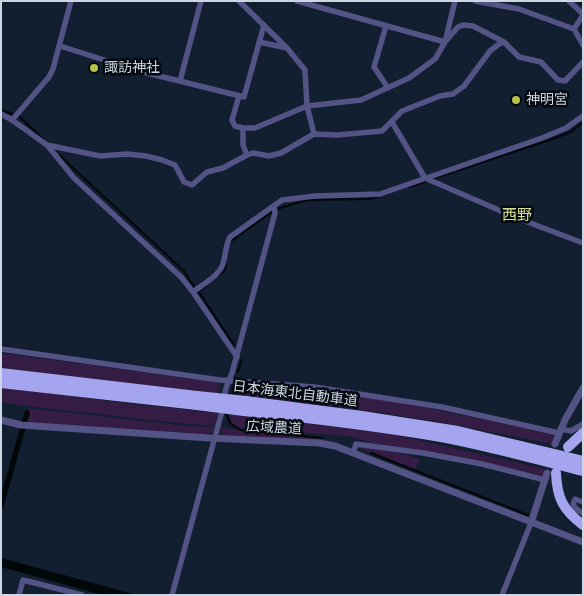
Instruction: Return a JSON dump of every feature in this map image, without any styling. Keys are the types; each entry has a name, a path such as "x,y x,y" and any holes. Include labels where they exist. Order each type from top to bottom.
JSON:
{"highway":[{"name":"日本海東北自動車道","path":"1,373 197,401"},
{"name":"日本海東北自動車道","path":"1,383 413,423 583,460"},
{"name":"日本海東北自動車道","path":"245,406 442,438 515,453 583,471"},
{"path":"568,447 583,433"},
{"path":"442,438 583,477"},
{"path":"549,475 562,503 572,517 583,525"}],"street":[{"path":"12,120 49,77 53,69 71,1"},
{"path":"180,81 201,1"},
{"path":"239,1 288,48 305,70 307,106 314,134"},
{"path":"297,1 445,42"},
{"path":"445,42 455,1"},
{"path":"475,1 519,9 574,28 583,45"},
{"path":"569,1 583,15 574,28"},
{"path":"60,46 180,81 244,97 264,25"},
{"path":"239,96 232,120 235,126 243,128 255,128 307,106 362,100 409,78 435,59 445,42 458,27 463,25 473,26 504,42 519,57 541,62 558,80 565,81 583,62"},
{"path":"386,26 374,67 388,88"},
{"path":"259,42 288,48"},
{"path":"47,145 100,156 128,154 162,160 175,165 184,182 192,185 207,172 223,168 247,155 253,153 269,156 281,153 314,134 337,135 382,131 402,112 440,96 453,94 464,86 490,51 504,42"},
{"path":"1,114 47,145 74,178 181,277 236,356"},
{"path":"193,292 220,270 223,264 226,243 230,237 282,200 380,194 542,138 566,128 583,116"},
{"path":"392,122 425,178 518,218 583,243"},
{"path":"243,128 243,145 247,155"},
{"path":"172,595 275,213 274,206"},
{"path":"1,349 229,380 314,387 442,407 560,431 571,431 583,424"},
{"path":"555,444 583,388"},
{"name":"広域農道","path":"1,420 21,425 319,443 335,446 583,544"},
{"path":"353,453 356,444 423,453 549,475 502,595"},
{"path":"583,502 575,500 573,504 576,509 583,513"},
{"path":"19,595 23,580 44,583 82,595"}],"shaded area":[{"path":"1,353 215,382 220,386 220,393 109,382 1,367"},
{"path":"237,382 368,398 428,408 552,434 555,439 552,444 446,423 234,394"},
{"path":"1,387 218,413 214,426 18,405 1,402"},
{"path":"28,408 187,426 214,427 212,433 203,434 26,423"},
{"path":"229,413 395,435 545,469 545,473 540,477 380,445 347,436 238,428 231,422"},
{"path":"222,428 320,438 353,448 318,440 223,435 221,432"},
{"path":"357,447 392,451 420,459 415,470"},
{"path":"1,558 137,595 103,595 1,567"}],"waterway":[{"path":"580,1 583,4"},
{"path":"1,110 19,116 43,139"},
{"path":"432,179 550,140 571,132 583,122"},
{"path":"59,155 184,271 195,288"},
{"path":"409,187 428,181"},
{"path":"277,209 307,200 370,199 380,196"},
{"path":"230,242 273,211"},
{"path":"218,276 225,270 226,262"},
{"path":"198,292 206,286"},
{"path":"198,291 234,345"},
{"path":"238,372 242,359"},
{"path":"1,506 27,413"},
{"path":"227,415 230,423 240,430 322,438"},
{"path":"371,453 528,515"}],"place":[{"name":"諏訪神社","path":"94,68"},
{"name":"神明宮","path":"516,100"}],"district":[{"name":"西野","path":"517,216"}]}
